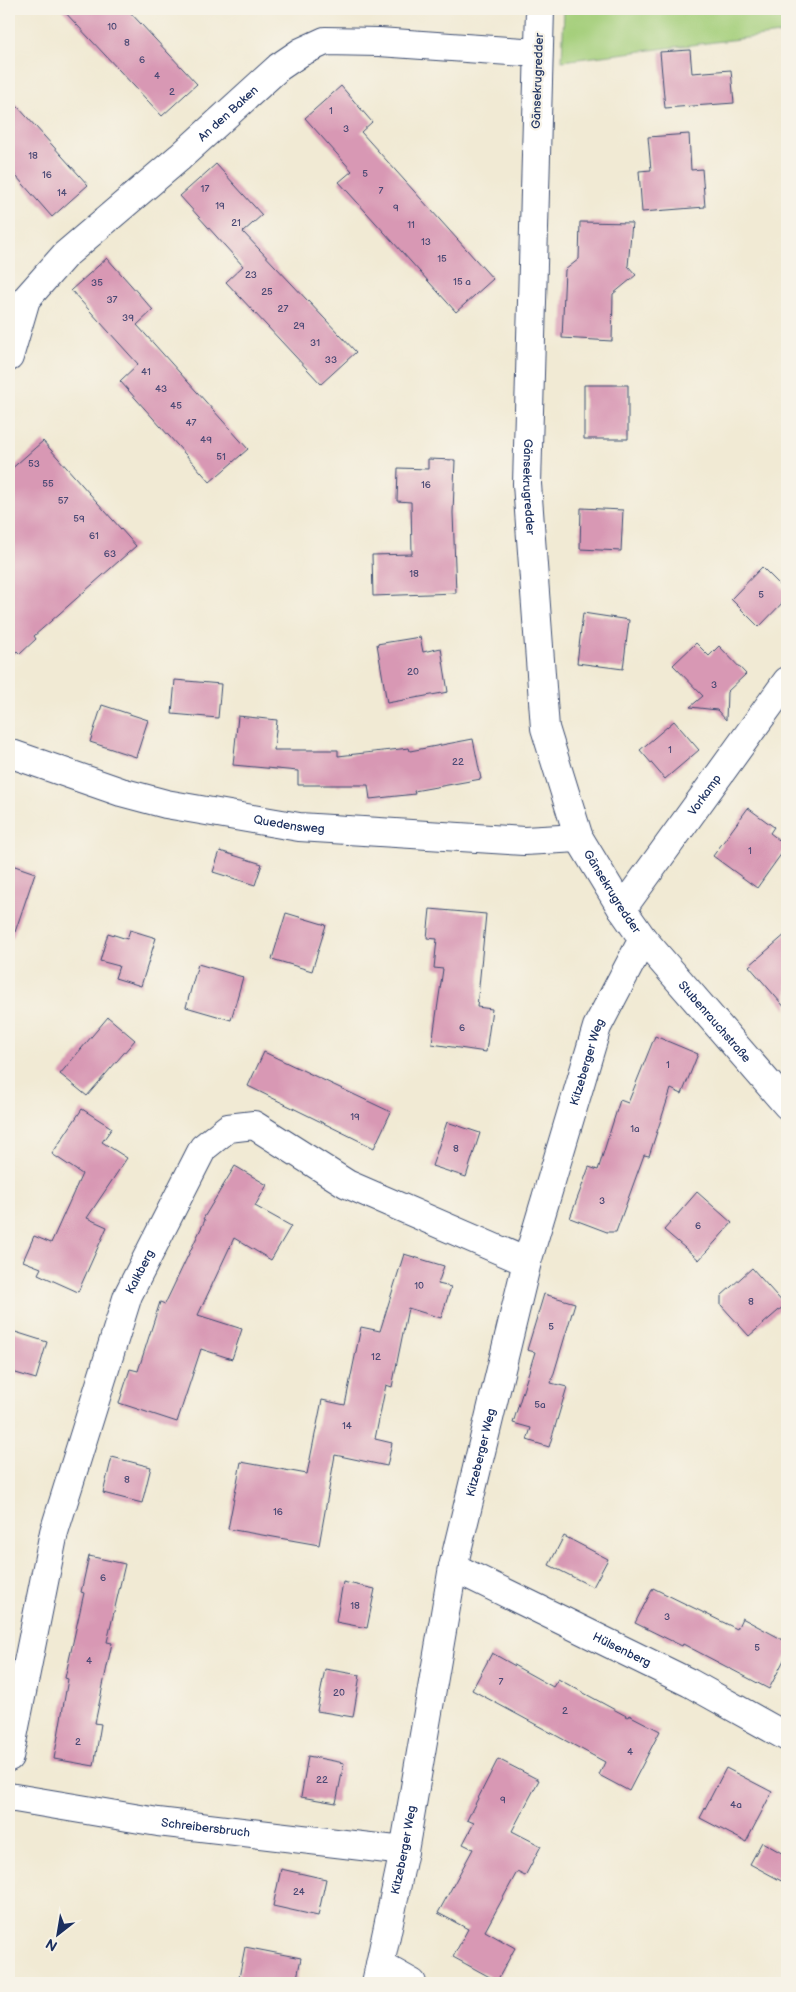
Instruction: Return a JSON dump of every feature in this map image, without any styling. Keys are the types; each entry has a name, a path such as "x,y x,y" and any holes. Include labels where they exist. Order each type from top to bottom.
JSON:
{"street":[{"name":"Gänsekrugredder","path":"540,9 527,484 544,728 579,838 622,909 643,939"},
{"name":"An den Baken","path":"9,357 26,299 65,255 180,157 279,67 301,52 325,41 379,42 538,53"},
{"name":"Vorkamp","path":"622,909 787,681"},
{"name":"Quedensweg","path":"9,752 121,792 166,804 299,827 524,841 579,838"},
{"name":"Stubenrauchstraße","path":"643,939 787,1105"},
{"name":"Kitzeberger Weg","path":"378,1974 404,1851 453,1567 527,1262 596,1027 643,939"},
{"name":"Kalkberg","path":"9,1758 54,1532 128,1295 203,1148 228,1128 254,1126 347,1184 527,1262"},
{"name":"Hülsenberg","path":"453,1567 690,1683 787,1737"},
{"name":"Schreibersbruch","path":"9,1797 158,1822 404,1851"},
{"path":"378,1974 412,1983"}],"green space":[{"path":"564,9 787,9 787,33 562,61"}],"building":[{"path":"62,9 127,9 197,84 162,116"},
{"path":"690,50 692,73 731,70 734,103 665,108 660,52"},
{"path":"341,86 372,122 361,132 493,279 456,312 339,182 352,171 305,118"},
{"path":"9,97 88,185 52,217 9,168"},
{"path":"689,134 691,170 702,169 705,207 642,212 639,171 651,170 648,137"},
{"path":"216,164 262,215 243,232 356,352 321,384 226,282 243,266 180,196"},
{"path":"580,222 632,223 628,266 636,275 613,294 612,341 562,338 565,270 579,259"},
{"path":"107,258 153,310 137,325 248,449 210,482 120,381 138,364 71,290"},
{"path":"584,385 628,385 628,439 584,439"},
{"path":"43,441 136,546 34,636 36,639 20,654 17,651 9,658 9,471"},
{"path":"428,459 455,460 453,513 456,593 373,596 372,555 412,554 411,502 397,501 398,468 428,469"},
{"path":"581,508 623,510 621,551 580,549"},
{"path":"762,567 787,592 787,598 759,627 731,599"},
{"path":"583,613 629,620 623,669 577,663"},
{"path":"420,637 423,652 441,648 448,692 387,703 377,644"},
{"path":"696,643 709,656 719,646 746,674 727,692 726,720 717,710 690,707 703,696 673,665"},
{"path":"175,680 221,684 218,718 172,714"},
{"path":"102,705 148,720 136,757 90,742"},
{"path":"238,716 277,720 274,750 338,750 338,756 409,748 410,751 473,739 481,779 414,791 415,794 370,799 368,785 298,785 298,771 233,765"},
{"path":"674,721 699,750 665,779 640,750"},
{"path":"748,808 774,827 770,833 787,846 757,888 713,856"},
{"path":"220,851 262,864 255,885 213,872"},
{"path":"9,864 35,873 13,938 9,937"},
{"path":"430,909 486,914 477,1007 492,1009 486,1052 432,1044 443,969 434,968 437,939 427,938"},
{"path":"286,913 326,925 312,971 272,959"},
{"path":"130,930 156,938 141,986 115,978 119,966 100,961 108,933 127,939"},
{"path":"787,933 787,1010 749,966"},
{"path":"198,964 243,977 231,1020 186,1007"},
{"path":"108,1017 135,1040 87,1096 60,1074"},
{"path":"655,1036 698,1054 682,1094 671,1089 649,1156 644,1155 616,1232 607,1232 570,1218 589,1167 598,1170 620,1100 628,1103"},
{"path":"264,1052 391,1112 374,1148 248,1086"},
{"path":"82,1109 112,1128 102,1142 127,1158 87,1218 107,1227 78,1292 38,1274 41,1268 23,1261 34,1236 51,1243 82,1174 52,1154"},
{"path":"447,1122 480,1133 466,1177 432,1166"},
{"path":"235,1166 267,1185 255,1206 291,1226 271,1260 234,1238 198,1315 242,1329 232,1359 201,1349 177,1422 119,1403 130,1369 138,1371 160,1302 165,1304 205,1220 203,1219"},
{"path":"697,1192 732,1223 699,1260 664,1230"},
{"path":"404,1254 444,1266 438,1284 451,1287 441,1318 408,1308 392,1387 386,1385 375,1439 392,1443 387,1466 335,1455 319,1545 228,1529 241,1462 307,1474 322,1400 345,1405 361,1327 380,1331"},
{"path":"752,1268 785,1305 749,1336 721,1305 721,1296"},
{"path":"544,1294 575,1303 551,1383 567,1387 549,1447 527,1440 531,1428 513,1423 535,1352 527,1350"},
{"path":"9,1330 47,1342 36,1379 9,1371"},
{"path":"112,1457 151,1467 142,1503 103,1493"},
{"path":"564,1536 608,1559 593,1587 549,1565"},
{"path":"89,1556 125,1564 107,1642 112,1643 95,1723 101,1724 94,1766 54,1759 68,1679 65,1678 84,1593 81,1592"},
{"path":"343,1582 375,1589 367,1628 336,1622"},
{"path":"653,1588 737,1629 742,1618 787,1642 787,1654 769,1689 683,1644 682,1646 635,1623"},
{"path":"492,1653 553,1687 558,1679 628,1717 629,1715 660,1731 629,1791 599,1775 605,1762 472,1690"},
{"path":"325,1669 360,1675 353,1717 317,1711"},
{"path":"308,1756 344,1763 336,1803 301,1797"},
{"path":"498,1759 539,1780 512,1831 541,1846 525,1876 517,1872 485,1931 515,1948 497,1981 453,1957 468,1929 438,1913 473,1849 463,1844 474,1823 467,1820"},
{"path":"726,1768 772,1792 746,1842 700,1818"},
{"path":"762,1842 787,1856 787,1884 750,1864"},
{"path":"281,1869 326,1879 318,1916 273,1906"},
{"path":"245,1947 301,1958 296,1983 238,1983"}]}
